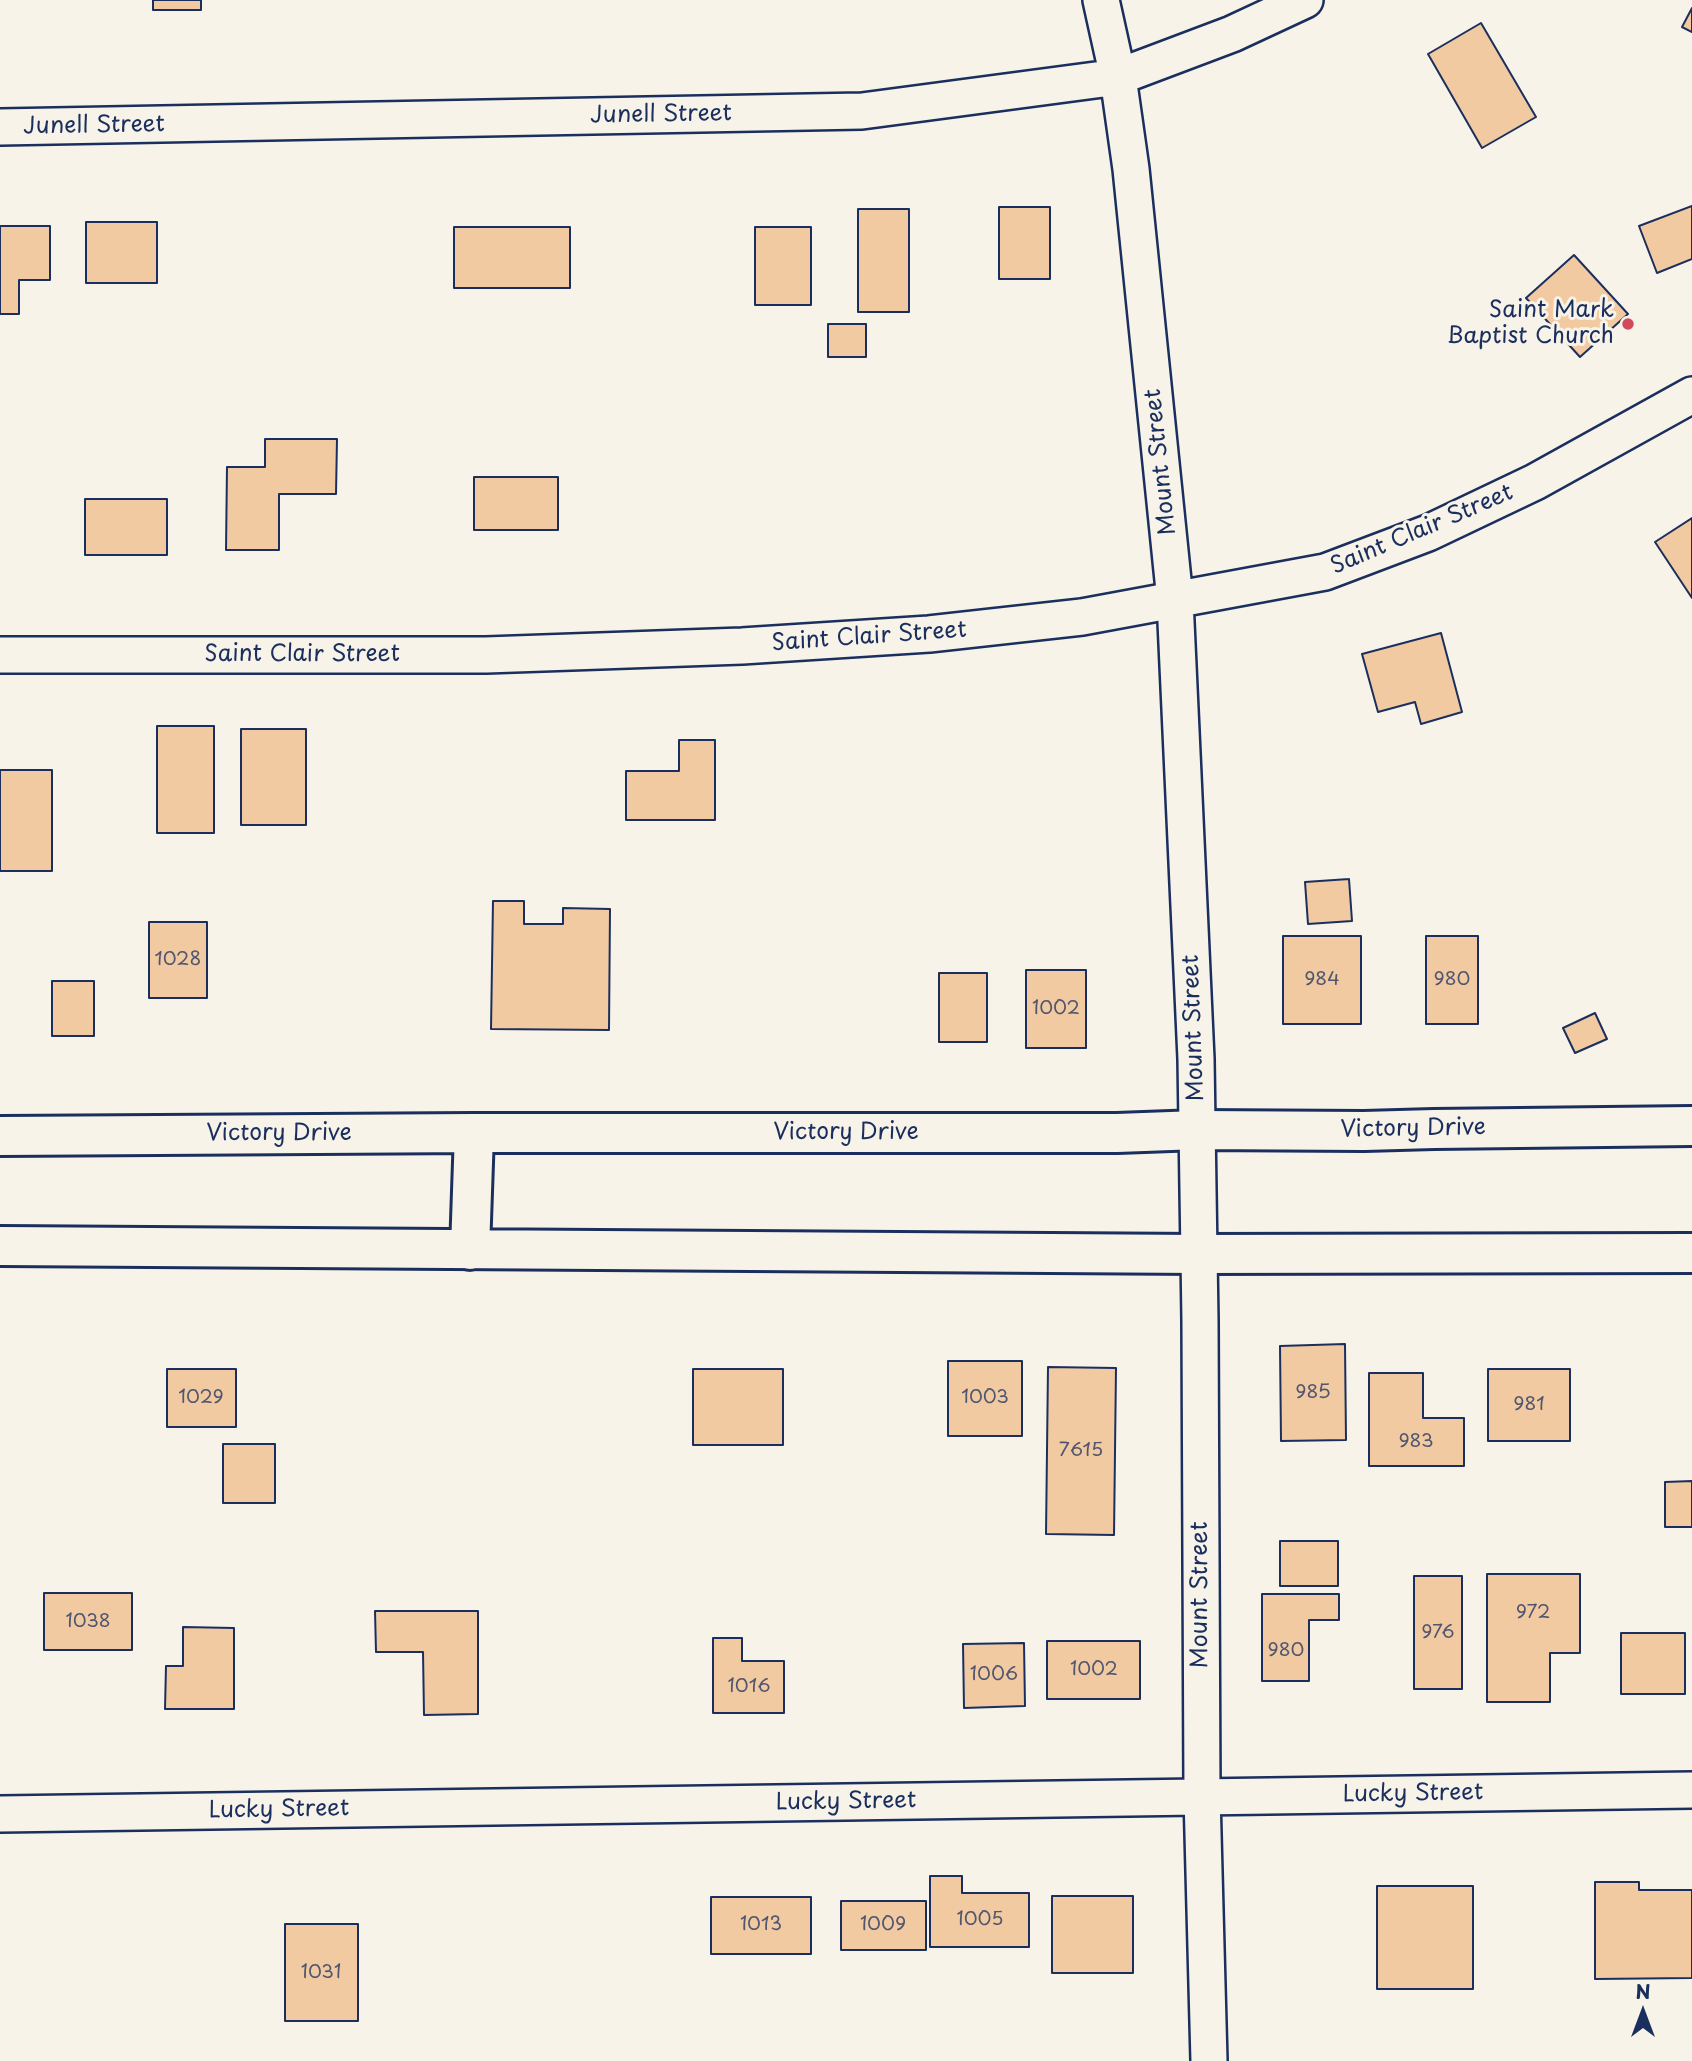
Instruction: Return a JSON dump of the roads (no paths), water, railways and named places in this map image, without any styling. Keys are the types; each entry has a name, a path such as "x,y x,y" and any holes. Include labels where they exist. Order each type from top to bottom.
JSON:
{"main road":[{"name":"Victory Drive","path":"0,1136 1117,1133 1692,1125"},
{"path":"470,1250 474,1133"},
{"path":"0,1247 1199,1254 1692,1253"}],"street":[{"name":"Mount Street","path":"1101,0 1118,77 1132,183 1175,600 1198,1130 1202,1796 1209,2061"},
{"name":"Junell Street","path":"0,127 862,111 1118,77 1231,34 1305,0"},
{"name":"Saint Clair Street","path":"0,655 472,655 742,646 929,634 1082,617 1325,572 1428,533 1535,482 1692,395"},
{"name":"Lucky Street","path":"0,1814 1692,1790"}],"place":[{"name":"Saint Mark Baptist Church","path":"1628,324"}]}
